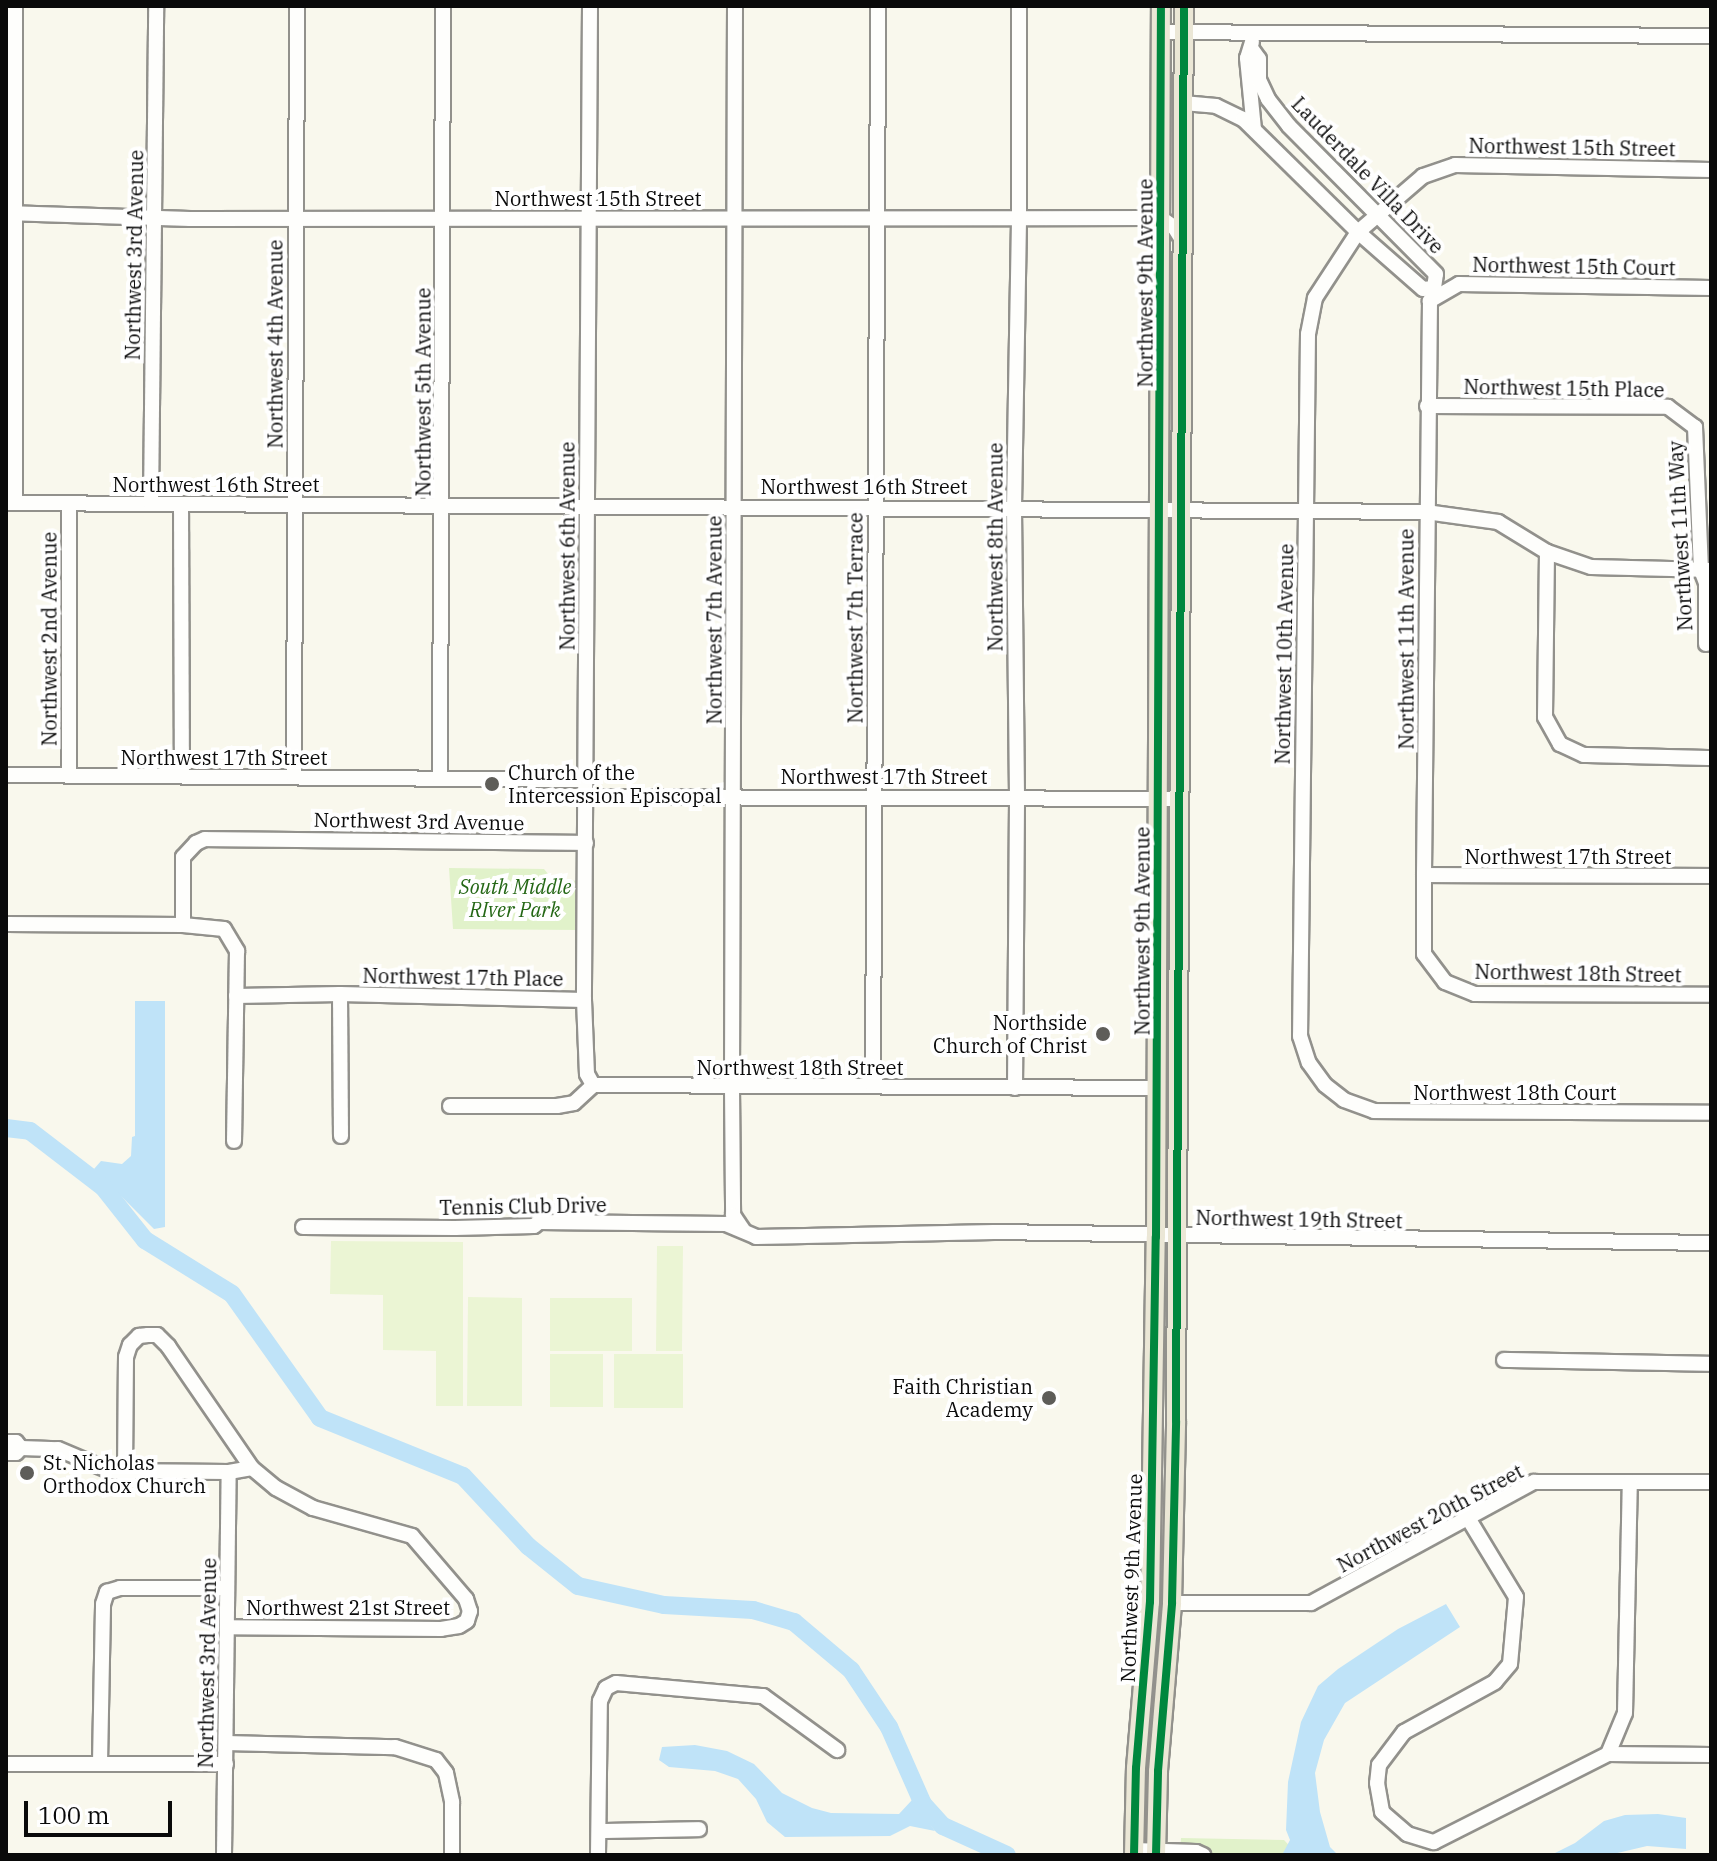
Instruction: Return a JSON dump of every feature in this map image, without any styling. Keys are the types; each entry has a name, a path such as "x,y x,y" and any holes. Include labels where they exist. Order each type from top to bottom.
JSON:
{"main road":[{"name":"Northwest 9th Avenue","path":"1134,1853 1136,1768 1150,1602 1156,1237 1161,6"},
{"name":"Northwest 9th Avenue","path":"1156,1853 1158,1771 1172,1603 1181,799 1184,6"},
{"path":"1151,1568 1162,1594 1172,1603"},
{"path":"1150,1602 1169,1638"}],"street":[{"path":"11,503 10,213 15,6"},
{"name":"Northwest 3rd Avenue","path":"151,504 156,6"},
{"name":"Northwest 4th Avenue","path":"294,777 297,6"},
{"name":"Northwest 5th Avenue","path":"440,779 443,6"},
{"name":"Northwest 6th Avenue","path":"590,6 584,1000 587,1074 593,1085"},
{"name":"Northwest 7th Avenue","path":"735,6 732,1088 733,1215 743,1231"},
{"name":"Northwest 7th Terrace","path":"873,1086 878,6"},
{"name":"Northwest 8th Avenue","path":"1015,1088 1017,796 1014,507 1019,6"},
{"path":"1161,32 1252,41 1711,36"},
{"path":"1252,41 1247,58 1254,129"},
{"name":"Lauderdale Villa Drive","path":"1216,106 1243,119 1358,232 1423,289 1436,291 1436,274 1289,126 1268,99 1259,80 1259,59 1252,41"},
{"name":"Lauderdale Villa Drive","path":"1183,103 1216,106 1239,101 1248,92"},
{"name":"Northwest 15th Street","path":"1358,232 1423,176 1455,165 1711,170"},
{"name":"Northwest 15th Street","path":"10,213 296,218 1161,218"},
{"path":"1161,218 1174,227 1181,238"},
{"name":"Northwest 10th Avenue","path":"1325,1085 1309,1063 1300,1036 1310,314 1326,277 1358,232"},
{"name":"Northwest 15th Court","path":"1436,291 1459,284 1711,288"},
{"name":"Northwest 11th Avenue","path":"1436,291 1430,301 1427,406 1424,954 1445,982"},
{"name":"Northwest 15th Place","path":"1427,406 1668,407 1695,427"},
{"name":"Northwest 11th Way","path":"1695,427 1706,570 1706,644"},
{"name":"Northwest 16th Street","path":"11,503 735,505 1426,512 1498,522 1547,552 1591,567 1706,570"},
{"name":"Northwest 2nd Avenue","path":"69,503 69,775"},
{"path":"181,504 182,776"},
{"path":"1547,552 1545,717 1560,744 1584,755 1711,758"},
{"name":"Northwest 17th Street","path":"6,775 586,780"},
{"name":"Northwest 17th Street","path":"587,797 1017,796 1181,799"},
{"name":"Northwest 3rd Avenue","path":"183,925 183,857 196,843 220,839 586,843"},
{"name":"Northwest 17th Street","path":"1424,875 1711,876"},
{"path":"6,924 183,925 224,929 237,951 234,1141"},
{"name":"Northwest 18th Street","path":"1445,982 1475,994 1711,995"},
{"name":"Northwest 17th Place","path":"340,994 341,1136"},
{"name":"Northwest 17th Place","path":"236,996 340,994 584,1000"},
{"path":"450,1106 557,1106 574,1103 593,1085"},
{"name":"Northwest 18th Street","path":"593,1085 1158,1088"},
{"name":"Northwest 18th Court","path":"1325,1085 1344,1100 1374,1111 1711,1113"},
{"name":"Tennis Club Drive","path":"303,1227 455,1228 534,1226 539,1222 726,1224 743,1231"},
{"name":"Northwest 19th Street","path":"743,1231 756,1237 994,1232 1156,1237 1711,1243"},
{"path":"6,1453 16,1453 21,1448 58,1449 110,1471 229,1472 252,1468 168,1346 157,1335 139,1336 130,1345 126,1357 125,1471"},
{"path":"1504,1360 1711,1364"},
{"path":"6,1442 16,1442 21,1448"},
{"name":"Northwest 21st Street","path":"227,1627 441,1629 467,1621 470,1611 466,1599 412,1536 313,1508 276,1488 252,1468"},
{"name":"Northwest 3rd Avenue","path":"224,1855 229,1472"},
{"name":"Northwest 20th Street","path":"1172,1603 1311,1603 1534,1482 1711,1482"},
{"path":"1608,1754 1625,1713 1630,1482"},
{"path":"1468,1518 1516,1597 1510,1664 1495,1682 1404,1732 1379,1765 1377,1783 1382,1812 1407,1834 1434,1842 1608,1754 1711,1755"},
{"name":"Northwest 21st Street","path":"100,1763 103,1604 107,1592 120,1588 227,1588"},
{"path":"598,1855 600,1701 606,1688 616,1683 763,1696 837,1750"},
{"path":"226,1743 395,1747 436,1760 446,1773 452,1802 452,1855"},
{"path":"6,1764 226,1764"},
{"path":"599,1831 699,1829"},
{"path":"1134,1853 1203,1855"}],"green space":[{"name":"South Middle RIver Park","path":"449,868 544,869 553,880 581,881 581,930 453,929"},
{"path":"331,1241 463,1242 463,1406 436,1406 436,1351 383,1350 383,1295 330,1294"},
{"path":"657,1246 683,1246 682,1351 656,1351"},
{"path":"468,1297 522,1298 522,1406 467,1406"},
{"path":"550,1298 632,1298 632,1351 550,1351"},
{"path":"550,1354 603,1354 603,1407 550,1407"},
{"path":"614,1354 683,1354 683,1408 614,1408"},
{"path":"1181,1838 1284,1840 1298,1855 1180,1855"}],"water":[{"path":"135,1001 165,1001 165,1227 154,1229 94,1169 101,1161 122,1164 131,1156 132,1137 135,1136"},
{"path":"1446,1604 1460,1627 1345,1703 1324,1740 1315,1773 1320,1812 1330,1847 1338,1855 1282,1855 1290,1840 1286,1830 1288,1782 1301,1722 1318,1686 1398,1629"},
{"path":"695,1745 727,1751 754,1764 782,1793 812,1808 831,1813 899,1814 912,1800 935,1831 910,1826 890,1836 785,1837 767,1822 756,1799 738,1779 715,1771 669,1767 659,1760 662,1747"},
{"path":"1658,1814 1686,1818 1686,1849 1647,1846 1609,1855 1551,1855 1575,1843 1604,1821 1625,1815"}],"waterway":[{"path":"6,1128 30,1131 103,1187 145,1240 232,1294 320,1418 463,1476 528,1546 578,1586 664,1605 753,1610 794,1622 851,1670 889,1727 923,1804 943,1826 1007,1855"}],"cycle path":[{"path":"1134,1855 1136,1768 1150,1602 1156,1237 1161,6"},
{"path":"1156,1855 1158,1771 1172,1603 1176,1421 1184,6"}],"place":[{"name":"Church of the Intercession Episcopal","path":"492,784"},
{"name":"Northside Church of Christ","path":"1103,1034"},
{"name":"Faith Christian Academy","path":"1049,1398"},
{"name":"St. Nicholas Orthodox Church","path":"27,1473"}]}
